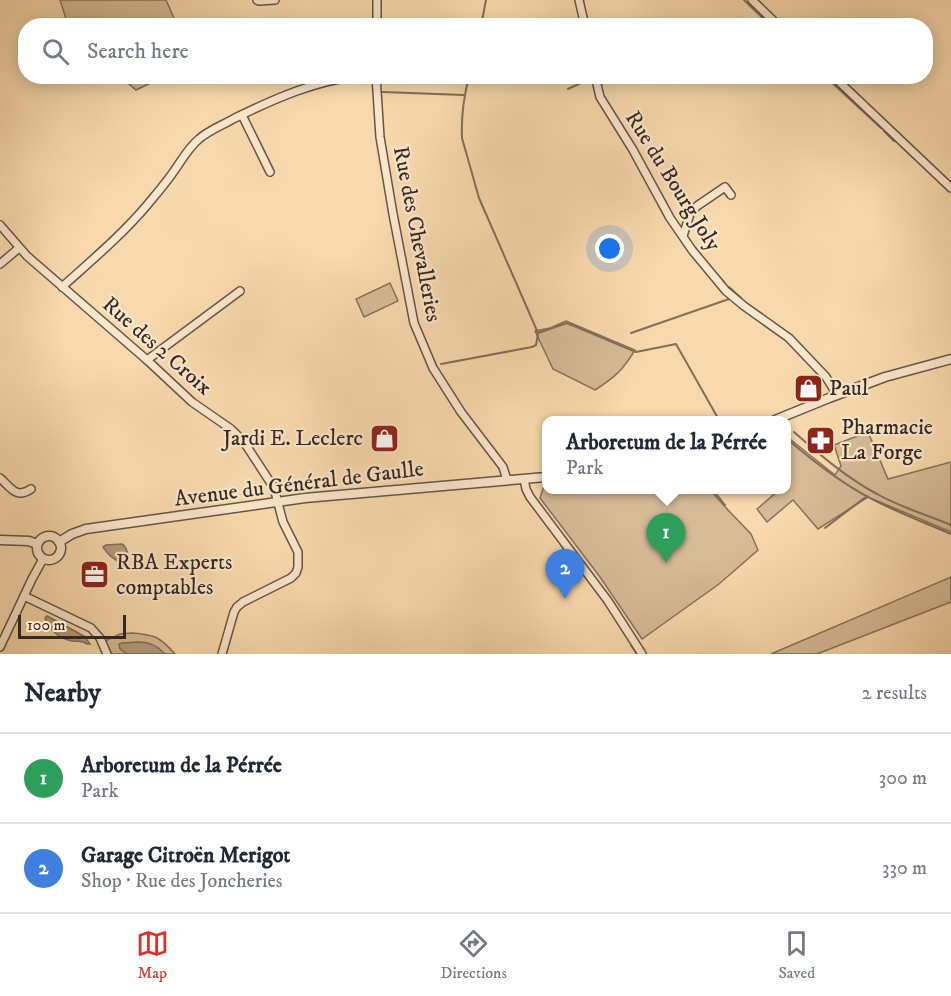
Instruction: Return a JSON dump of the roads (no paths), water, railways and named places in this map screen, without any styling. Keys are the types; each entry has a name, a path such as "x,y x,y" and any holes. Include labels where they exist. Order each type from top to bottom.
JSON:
{"street":[{"path":"257,0 275,0"},
{"path":"377,0 377,18"},
{"path":"579,0 583,18"},
{"path":"752,0 771,18"},
{"path":"63,287 146,207 195,142 211,130 242,115 286,95 318,84"},
{"name":"Rue des Chevalleries","path":"377,84 380,137 414,323 433,368 461,412 503,467 507,480"},
{"name":"Rue du Bourg Joly","path":"597,84 600,97 633,150 670,218 692,250 726,291 789,338 826,377 837,395"},
{"path":"841,84 951,188"},
{"path":"242,115 270,172"},
{"path":"683,236 690,214 697,206 725,187 731,195"},
{"name":"Rue des 2 Croix","path":"1,229 19,248 192,402 231,429 244,442 274,488 283,522 298,552 298,567 291,578 237,607 222,654"},
{"path":"0,264 19,248"},
{"path":"147,360 240,291"},
{"path":"785,416 885,377 951,359"},
{"name":"Avenue du Général de Gaulle","path":"59,542 86,529 278,502 542,477"},
{"path":"0,478 14,492 20,494 31,489"},
{"path":"524,479 530,497 608,601 642,654"},
{"path":"50,536 59,542 60,552 50,561 43,559 37,551 37,544 42,538 50,536"},
{"path":"0,540 30,541 37,544"},
{"path":"0,647 43,559"},
{"path":"24,596 92,628 100,638 107,654"}],"waterway":[{"path":"483,18 486,0"},
{"path":"583,0 584,6"},
{"path":"744,0 763,18"},
{"path":"467,84 463,107 462,138 479,198 538,333 567,323 636,352 676,344 717,416"},
{"path":"568,89 579,84"},
{"path":"833,84 881,128"},
{"path":"383,92 464,95"},
{"path":"884,131 894,141"},
{"path":"714,272 724,282"},
{"path":"403,283 410,318"},
{"path":"729,287 742,299"},
{"path":"631,333 729,299"},
{"path":"413,329 423,352"},
{"path":"441,364 532,347 536,345 538,334"},
{"path":"444,392 448,398"},
{"path":"794,432 834,466 866,488 895,503 951,525"},
{"path":"791,442 820,466 869,498 951,534"},
{"path":"716,494 725,505"},
{"path":"825,528 867,496"},
{"path":"561,545 577,566"},
{"path":"631,645 637,654"}],"place":[{"name":"Paul","path":"808,388"},
{"name":"Jardi E. Leclerc","path":"384,438"},
{"name":"Pharmacie La Forge","path":"820,440"},
{"name":"Arboretum de la Pérrée","path":"666,563"},
{"name":"RBA Experts comptables","path":"95,575"},
{"name":"Garage Citroën Merigot","path":"565,599"}]}
